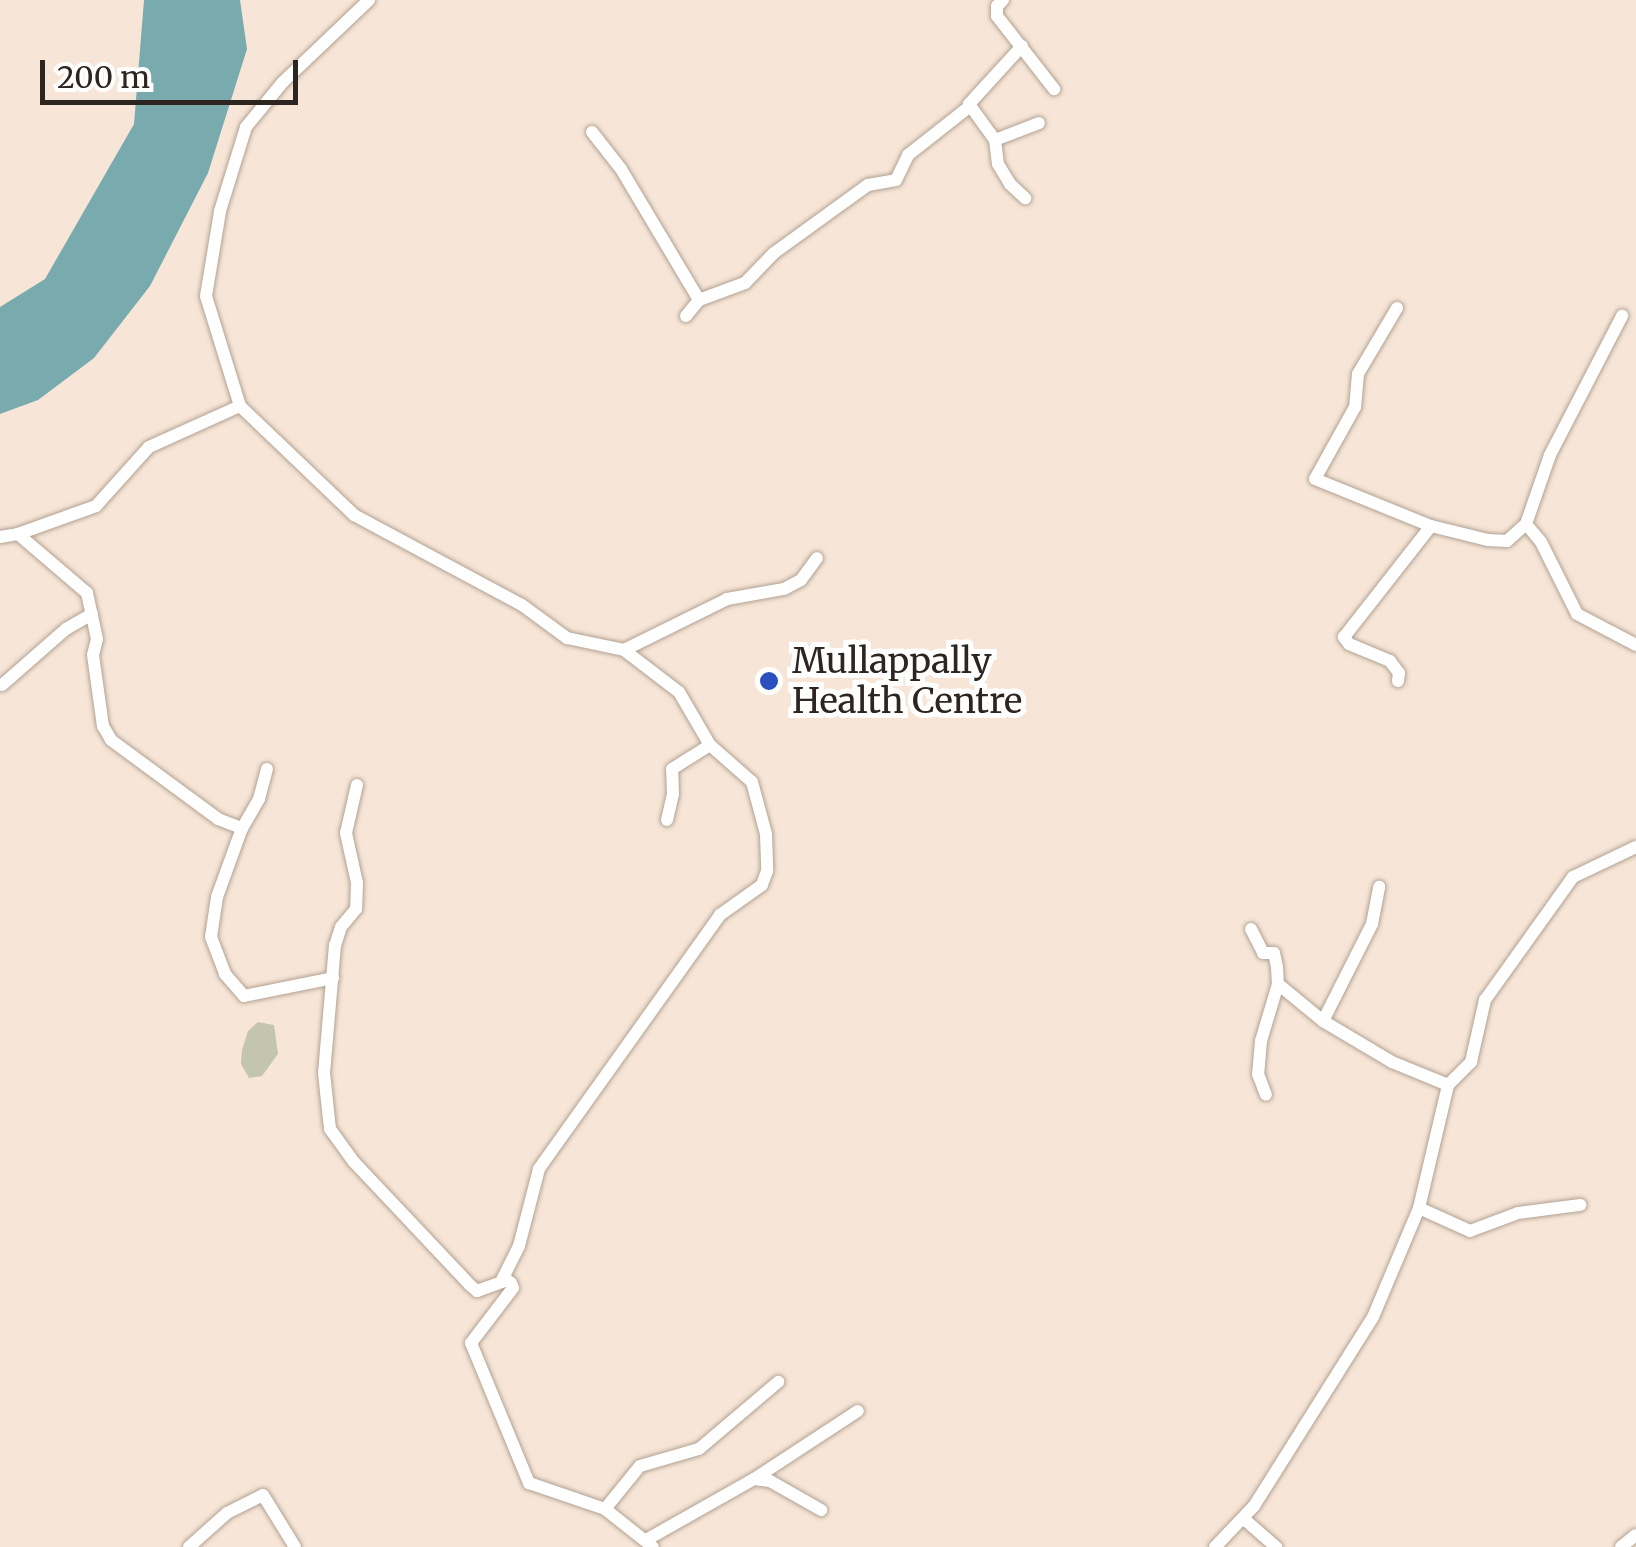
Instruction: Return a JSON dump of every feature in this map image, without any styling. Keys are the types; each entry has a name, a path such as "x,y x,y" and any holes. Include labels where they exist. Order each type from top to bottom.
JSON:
{"street":[{"path":"368,0 283,82 246,128 220,211 206,296 240,406 354,515 522,604 567,638 624,650 679,692 710,745 752,782 766,834 767,871 762,885 720,915 540,1169 526,1206 518,1246 501,1282"},
{"path":"1003,0 996,6 997,16 1054,89"},
{"path":"686,316 698,300 745,283 774,253 868,185 896,180 908,156 969,107 1022,46"},
{"path":"969,107 995,140 998,164 1025,198"},
{"path":"995,140 1039,122"},
{"path":"592,132 621,169 698,300"},
{"path":"1397,308 1358,374 1354,407 1315,479 1430,526 1507,540 1526,524 1550,455 1622,316"},
{"path":"0,538 96,506 149,447 240,406"},
{"path":"1526,524 1541,542 1577,614 1606,633 1636,644"},
{"path":"1398,681 1399,672 1390,661 1349,644 1344,637 1430,526"},
{"path":"18,534 87,593 103,726 111,740 204,810 242,828"},
{"path":"624,650 727,599 784,589 801,580 817,558"},
{"path":"2,685 66,628 92,614"},
{"path":"667,820 673,794 672,769 710,745"},
{"path":"267,769 259,800 242,828 212,917 211,937 225,974 235,989 251,997 333,978"},
{"path":"357,785 346,833 357,883 356,909 341,927 334,945 324,1073 330,1130 354,1162 471,1286 484,1290 507,1280 513,1288 471,1343 529,1483 606,1509 649,1544 858,1411"},
{"path":"1215,1547 1244,1519 1372,1317 1418,1208 1448,1086 1461,1076 1482,1026 1486,1000 1561,892 1586,868 1636,847"},
{"path":"1323,1021 1372,924 1379,886"},
{"path":"1251,928 1263,954 1274,953 1278,984 1261,1041 1258,1074 1266,1095"},
{"path":"1278,984 1323,1021 1392,1062 1448,1086"},
{"path":"1418,1208 1470,1231 1518,1213 1580,1205"},
{"path":"606,1509 640,1466 699,1449 778,1382"},
{"path":"754,1479 770,1481 821,1510"},
{"path":"188,1547 227,1513 263,1495 295,1547"},
{"path":"1244,1519 1276,1547"},
{"path":"1620,1547 1636,1535"}],"green space":[{"path":"258,1022 274,1025 278,1054 262,1076 249,1078 241,1064 242,1050 248,1031"}],"water":[{"path":"144,0 240,0 247,49 208,173 150,286 94,358 38,400 0,414 0,307 45,279 134,124"}],"place":[{"name":"Mullappally Health Centre","path":"769,681"}]}
